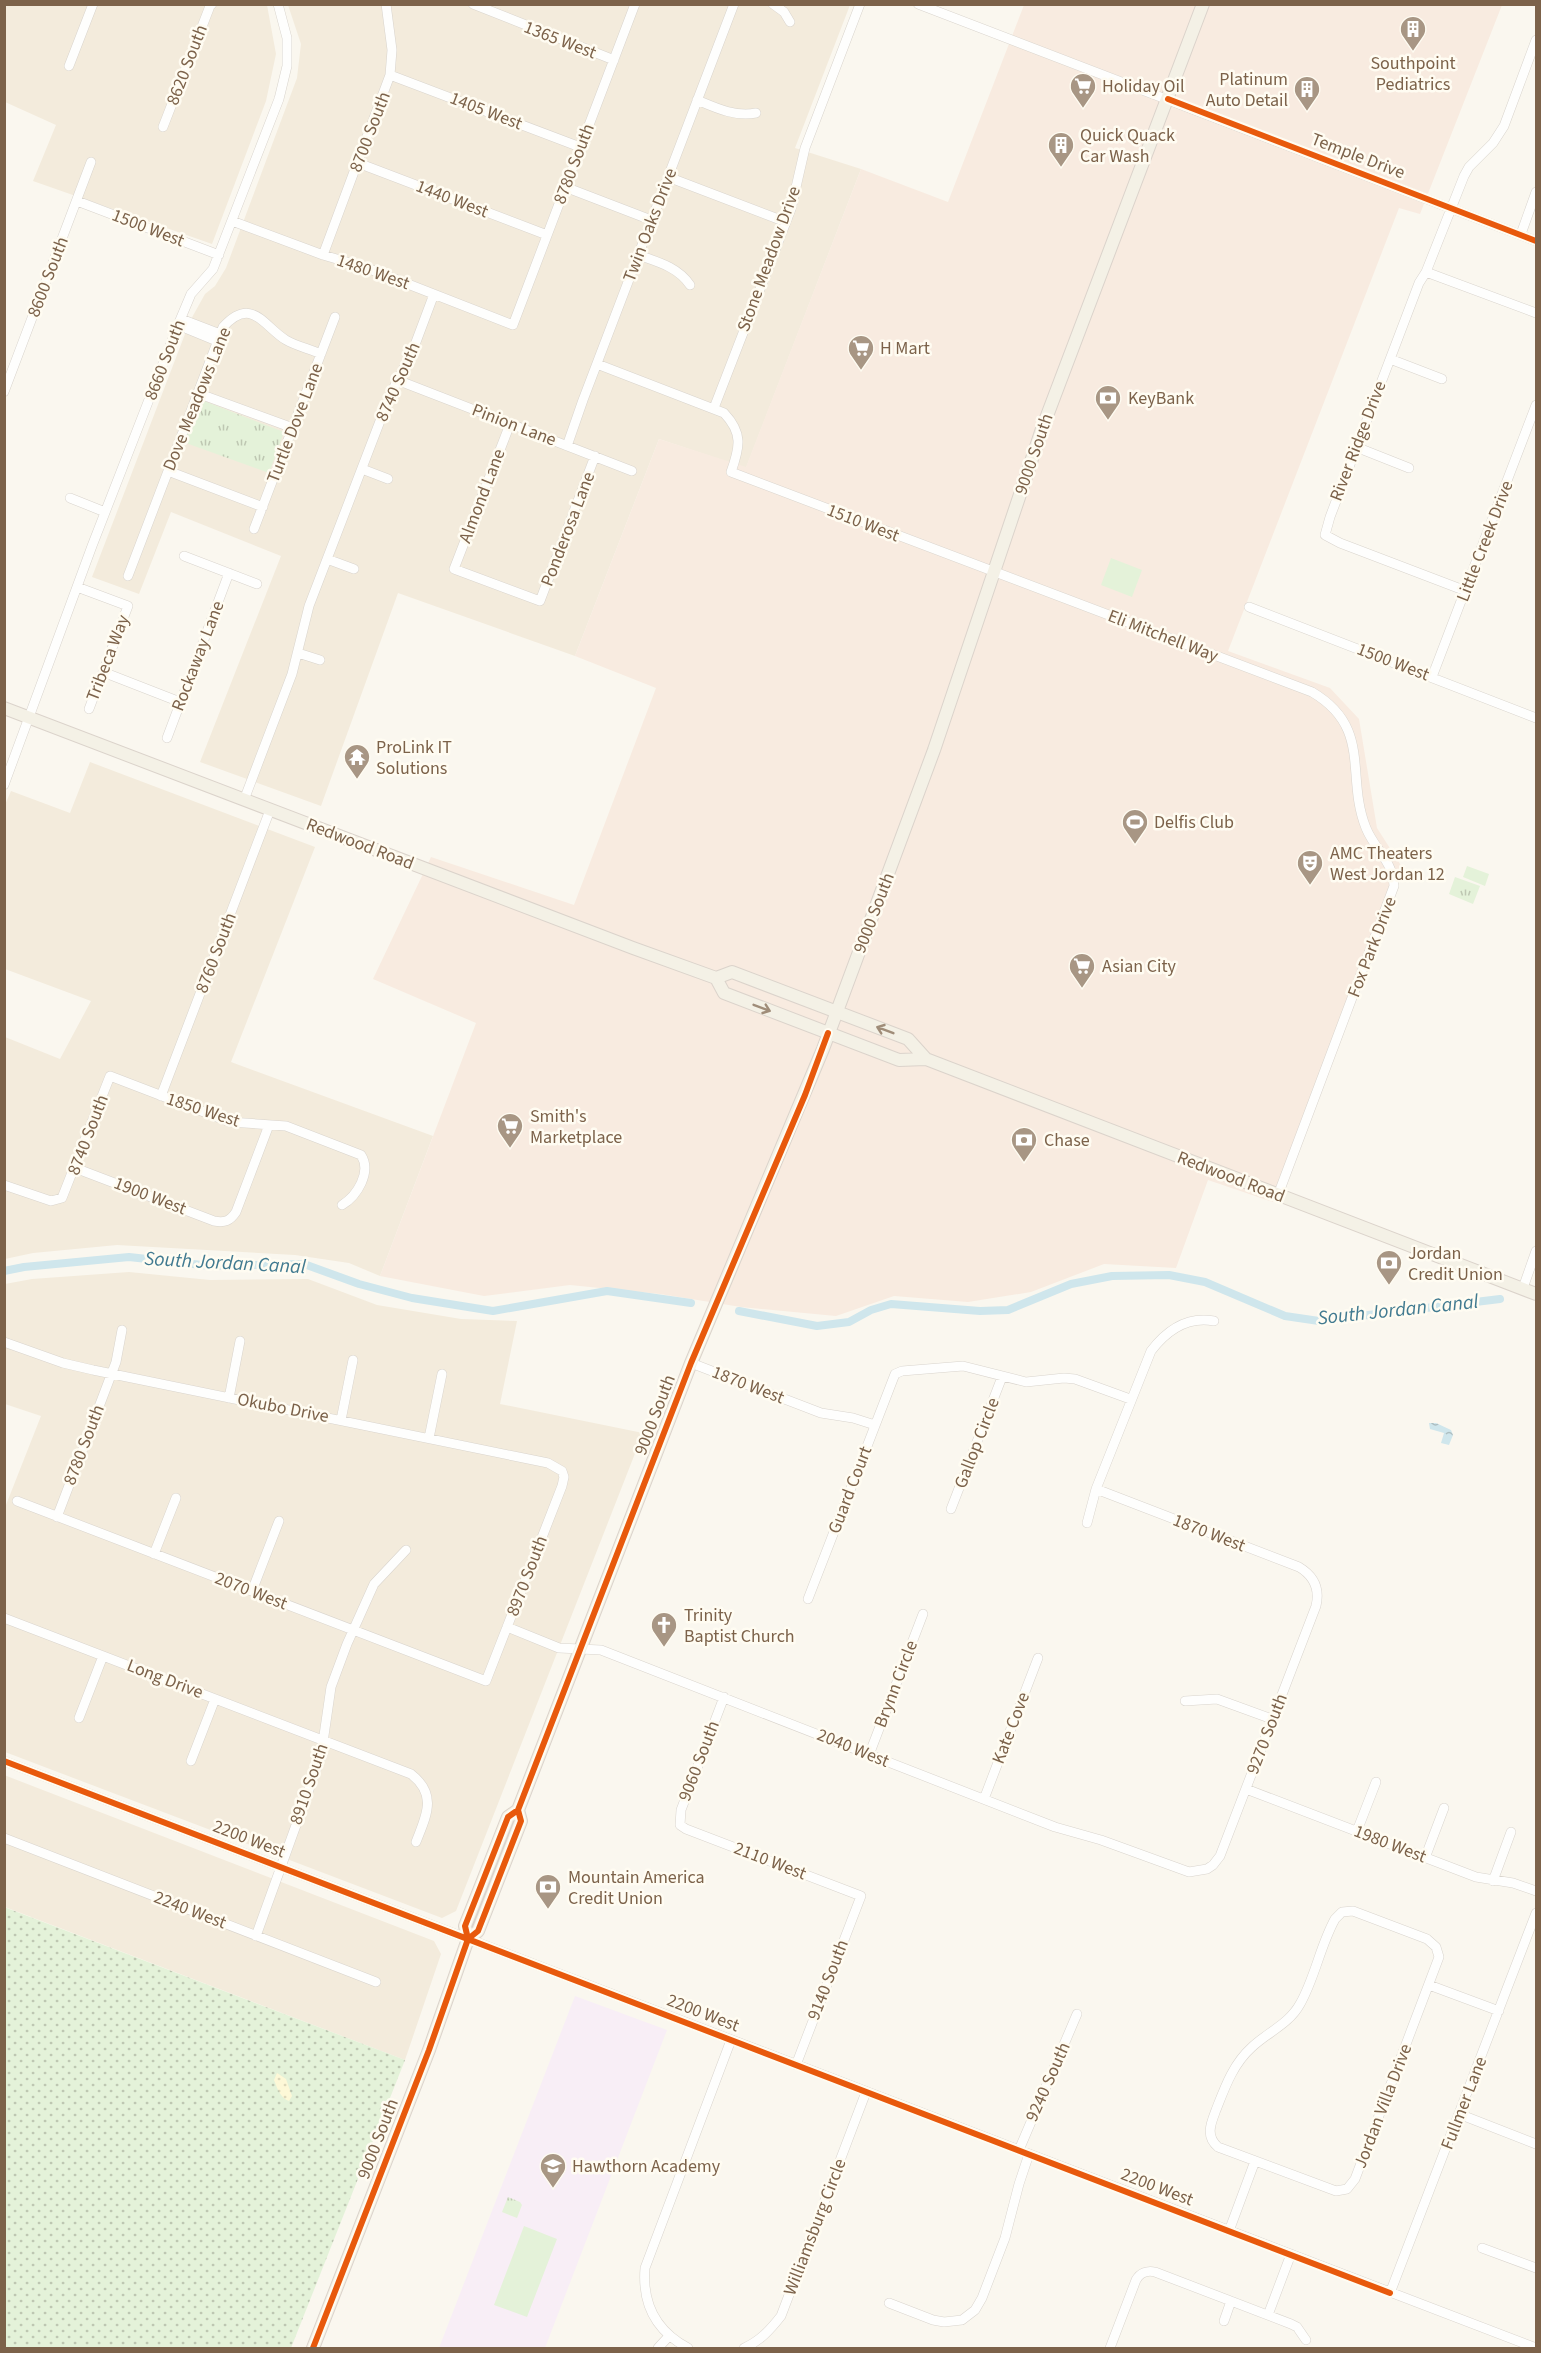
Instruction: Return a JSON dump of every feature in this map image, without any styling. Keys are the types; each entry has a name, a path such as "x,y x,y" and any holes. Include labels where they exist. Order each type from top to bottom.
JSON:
{"main road":[{"name":"9000 South","path":"313,2349 429,2050 468,1939 478,1931 521,1821 518,1810 691,1363 805,1095 930,760 1042,429 1203,4"},
{"name":"Redwood Road","path":"4,708 716,978 732,972 836,1011 908,1039 926,1059"},
{"name":"Redwood Road","path":"716,978 724,993 899,1060 926,1059 1536,1294"}],"street":[{"path":"69,66 93,4"},
{"name":"8620 South","path":"163,127 212,4"},
{"name":"8660 South","path":"4,785 105,512 191,294 213,269 279,99 287,66 287,38 278,4"},
{"name":"8700 South","path":"323,255 390,75 392,50 386,4"},
{"name":"1365 West","path":"473,4 614,60"},
{"name":"8780 South","path":"513,325 635,4"},
{"name":"Twin Oaks Drive","path":"567,446 734,4"},
{"path":"773,4 784,12 790,22"},
{"name":"Stone Meadow Drive","path":"714,408 786,222 795,195 805,148 860,4"},
{"name":"Temple Drive","path":"918,4 1451,208 1536,238"},
{"name":"River Ridge Drive","path":"1466,591 1340,543 1325,535 1329,517 1419,283 1426,272 1469,167 1493,144 1504,126 1536,40"},
{"name":"1405 West","path":"390,75 580,147"},
{"path":"697,100 732,113 745,115 756,113"},
{"name":"8600 South","path":"4,392 92,162"},
{"name":"1440 West","path":"358,163 547,235"},
{"path":"668,177 786,222"},
{"path":"565,187 651,220"},
{"path":"1521,234 1536,192"},
{"name":"1500 West","path":"77,201 219,255"},
{"name":"1480 West","path":"232,221 323,255 366,268 513,325"},
{"path":"638,255 675,269 690,285"},
{"path":"1426,272 1536,313"},
{"name":"8740 South","path":"244,800 298,653 305,619 327,559 397,380 413,350 434,294"},
{"name":"Dove Meadows Lane","path":"128,576 218,337 229,321 236,316 254,315 269,324 283,338 321,354"},
{"name":"Turtle Dove Lane","path":"254,529 335,317"},
{"path":"180,322 218,337"},
{"path":"1390,359 1442,379"},
{"path":"597,364 714,408"},
{"name":"Pinion Lane","path":"397,380 632,471"},
{"path":"197,393 292,428"},
{"name":"Little Creek Drive","path":"1432,677 1536,405"},
{"name":"1510 West","path":"714,408 724,412 736,430 739,444 731,472 995,573"},
{"name":"Almond Lane","path":"510,424 454,569 540,601"},
{"path":"1356,447 1409,468"},
{"name":"Ponderosa Lane","path":"540,601 595,456"},
{"path":"362,469 388,479"},
{"path":"168,471 263,507"},
{"path":"70,498 105,512"},
{"path":"184,556 257,584"},
{"path":"327,559 354,569"},
{"name":"Rockaway Lane","path":"167,738 230,573"},
{"name":"Eli Mitchell Way","path":"995,573 1312,692 1329,703"},
{"name":"Tribeca Way","path":"77,586 128,606 89,709"},
{"name":"1500 West","path":"1249,607 1536,718"},
{"path":"298,653 320,660"},
{"path":"103,672 180,702"},
{"name":"Fox Park Drive","path":"1278,1195 1394,886 1391,866 1366,828 1361,809 1351,737 1344,721 1329,703"},
{"name":"8760 South","path":"161,1096 270,810"},
{"name":"8740 South","path":"9,1186 51,1201 62,1198 110,1076"},
{"name":"1850 West","path":"110,1076 230,1122 286,1126 361,1155 364,1159 365,1171 356,1193 342,1205"},
{"name":"1900 West","path":"75,1168 214,1221 225,1222 236,1212 269,1125"},
{"path":"1523,1288 1536,1251"},
{"path":"1087,1522 1096,1489 1147,1356 1162,1338 1179,1326 1194,1320 1214,1321"},
{"name":"8780 South","path":"57,1517 112,1374 122,1330"},
{"path":"229,1398 240,1341"},
{"name":"Okubo Drive","path":"4,1342 63,1363 548,1463 562,1471"},
{"path":"341,1420 353,1360"},
{"name":"1870 West","path":"691,1363 820,1413 853,1418 875,1425"},
{"name":"Guard Court","path":"808,1599 895,1374 902,1371 956,1366 973,1367 1002,1377"},
{"path":"429,1438 442,1374"},
{"path":"1002,1377 1026,1382 1075,1379 1130,1399"},
{"name":"Gallop Circle","path":"951,1509 1002,1377"},
{"name":"8970 South","path":"486,1681 562,1486 562,1471"},
{"name":"1870 West","path":"1096,1489 1299,1568 1307,1573 1316,1585"},
{"path":"154,1554 176,1498"},
{"name":"2070 West","path":"16,1501 486,1681"},
{"path":"252,1591 279,1521"},
{"name":"8910 South","path":"256,1936 321,1756 325,1741 331,1687 374,1584 406,1550"},
{"name":"9270 South","path":"1199,1872 1217,1861 1316,1606 1316,1585"},
{"name":"Brynn Circle","path":"869,1755 923,1614"},
{"name":"Long Drive","path":"4,1618 401,1770 418,1780 427,1793 429,1803 416,1842"},
{"name":"2040 West","path":"507,1627 559,1648 601,1650 984,1799 1182,1871 1199,1872"},
{"path":"79,1718 103,1656"},
{"name":"Kate Cove","path":"984,1799 1038,1658"},
{"name":"9060 South","path":"680,1825 681,1810 724,1697"},
{"path":"1185,1701 1206,1698 1222,1701 1272,1719"},
{"path":"191,1761 215,1699"},
{"name":"2200 West","path":"4,1761 1536,2348"},
{"path":"1357,1832 1376,1782"},
{"name":"1980 West","path":"1246,1789 1476,1877 1519,1885 1536,1891"},
{"path":"1425,1858 1444,1808"},
{"name":"2110 West","path":"680,1825 861,1896"},
{"path":"1494,1881 1511,1833"},
{"name":"2240 West","path":"4,1838 376,1982"},
{"name":"9140 South","path":"796,2065 861,1896"},
{"name":"Jordan Villa Drive","path":"1353,1911 1427,1939 1439,1952 1438,1963 1429,1985 1352,2185 1342,2191 1331,2190 1218,2147 1212,2141 1210,2126 1233,2071 1250,2048 1288,2020 1300,2004 1332,1924 1342,1912 1353,1911"},
{"name":"Fullmer Lane","path":"1390,2293 1536,1913"},
{"path":"1429,1985 1499,2011"},
{"name":"9240 South","path":"1019,2150 1077,2014"},
{"path":"688,2349 669,2336 654,2319 647,2303 644,2285 645,2268 731,2040"},
{"name":"Williamsburg Circle","path":"744,2349 756,2343 781,2316 866,2092"},
{"path":"1459,2114 1536,2144"},
{"path":"889,2303 944,2322 962,2320 975,2310 982,2298 1005,2238 1029,2154"},
{"path":"1229,2231 1255,2161"},
{"path":"1482,2248 1536,2268"},
{"path":"1268,2314 1291,2254"},
{"path":"1110,2349 1136,2280 1144,2272 1155,2272 1268,2314 1294,2325 1306,2340"},
{"path":"1224,2321 1231,2301"},
{"path":"658,2349 669,2336"}],"shaded area":[{"path":"4,5 267,5 276,54 266,101 212,244 33,181 56,125 5,102"},
{"path":"288,5 850,5 795,148 861,169 746,468 659,439 575,656 398,593 321,806 200,762 281,556 171,512 139,594 92,577 190,321 205,294 215,286 226,268 297,78 301,44"},
{"path":"1024,5 1502,5 1420,214 1399,208 1228,651 1330,688 1359,719 1377,828 1402,867 1273,1202 1208,1180 1176,1268 1104,1264 1031,1292 968,1302 894,1296 836,1316 741,1307 660,1294 570,1285 484,1296 380,1276 476,1023 373,979 431,857 574,905 656,688 575,656 659,439 746,467 861,169 948,202"},
{"path":"90,762 315,847 231,1062 433,1136 380,1276 349,1263 295,1255 117,1245 33,1253 5,1259 5,1037 60,1059 91,1001 5,969 4,807 11,791 70,813"},
{"path":"129,1272 210,1280 308,1279 377,1305 461,1319 517,1321 500,1404 643,1433 456,1911 442,1918 5,1752 4,1510 41,1416 5,1404 5,1284 32,1279"},
{"path":"4,1775 434,1941 441,1954 405,2060 5,1907"},
{"name":"Hawthorn Academy","path":"575,1996 667,2030 545,2348 439,2348"}],"green space":[{"path":"200,401 284,432 269,473 183,442 197,403"},
{"path":"1111,558 1142,570 1132,597 1101,585"},
{"path":"1467,866 1489,874 1485,886 1463,877"},
{"path":"1455,877 1480,886 1473,904 1449,894"},
{"path":"4,1907 405,2060 291,2348 5,2348"},
{"path":"508,2197 522,2205 517,2218 502,2212"},
{"path":"524,2226 557,2239 527,2317 494,2305"}],"sand":[{"path":"277,2073 286,2079 292,2096 289,2101 282,2096 276,2086 274,2080"}],"water":[{"path":"1429,1423 1436,1423 1451,1430 1453,1435 1449,1445 1441,1443 1444,1433 1430,1429"}],"waterway":[{"name":"South Jordan Canal","path":"4,1271 129,1257 211,1266 304,1264 359,1284 412,1298 493,1311 607,1291 691,1303"},
{"name":"South Jordan Canal","path":"739,1311 817,1326 849,1322 871,1310 891,1304 980,1311 1008,1310 1071,1284 1112,1276 1169,1275 1205,1282 1285,1316 1319,1321 1500,1299"}],"cycle path":[{"path":"1168,99 1536,241"},
{"path":"313,2348 429,2050 468,1939 465,1926 508,1817 518,1810 691,1363 805,1095 828,1033"},
{"path":"4,1761 1390,2293"},
{"path":"468,1939 478,1931 521,1821 518,1810"}],"place":[{"name":"Southpoint Pediatrics","path":"1413,52"},
{"name":"Holiday Oil","path":"1083,109"},
{"name":"Platinum Auto Detail","path":"1307,112"},
{"name":"Quick Quack Car Wash","path":"1061,168"},
{"name":"H Mart","path":"861,371"},
{"name":"KeyBank","path":"1108,421"},
{"name":"ProLink IT Solutions","path":"357,780"},
{"name":"Delfis Club","path":"1135,845"},
{"name":"AMC Theaters West Jordan 12","path":"1310,886"},
{"name":"Asian City","path":"1082,989"},
{"name":"Smith's Marketplace","path":"510,1149"},
{"name":"Chase","path":"1024,1163"},
{"name":"Jordan Credit Union","path":"1389,1286"},
{"name":"Trinity Baptist Church","path":"664,1648"},
{"name":"Mountain America Credit Union","path":"548,1910"},
{"name":"Hawthorn Academy","path":"553,2189"}]}
